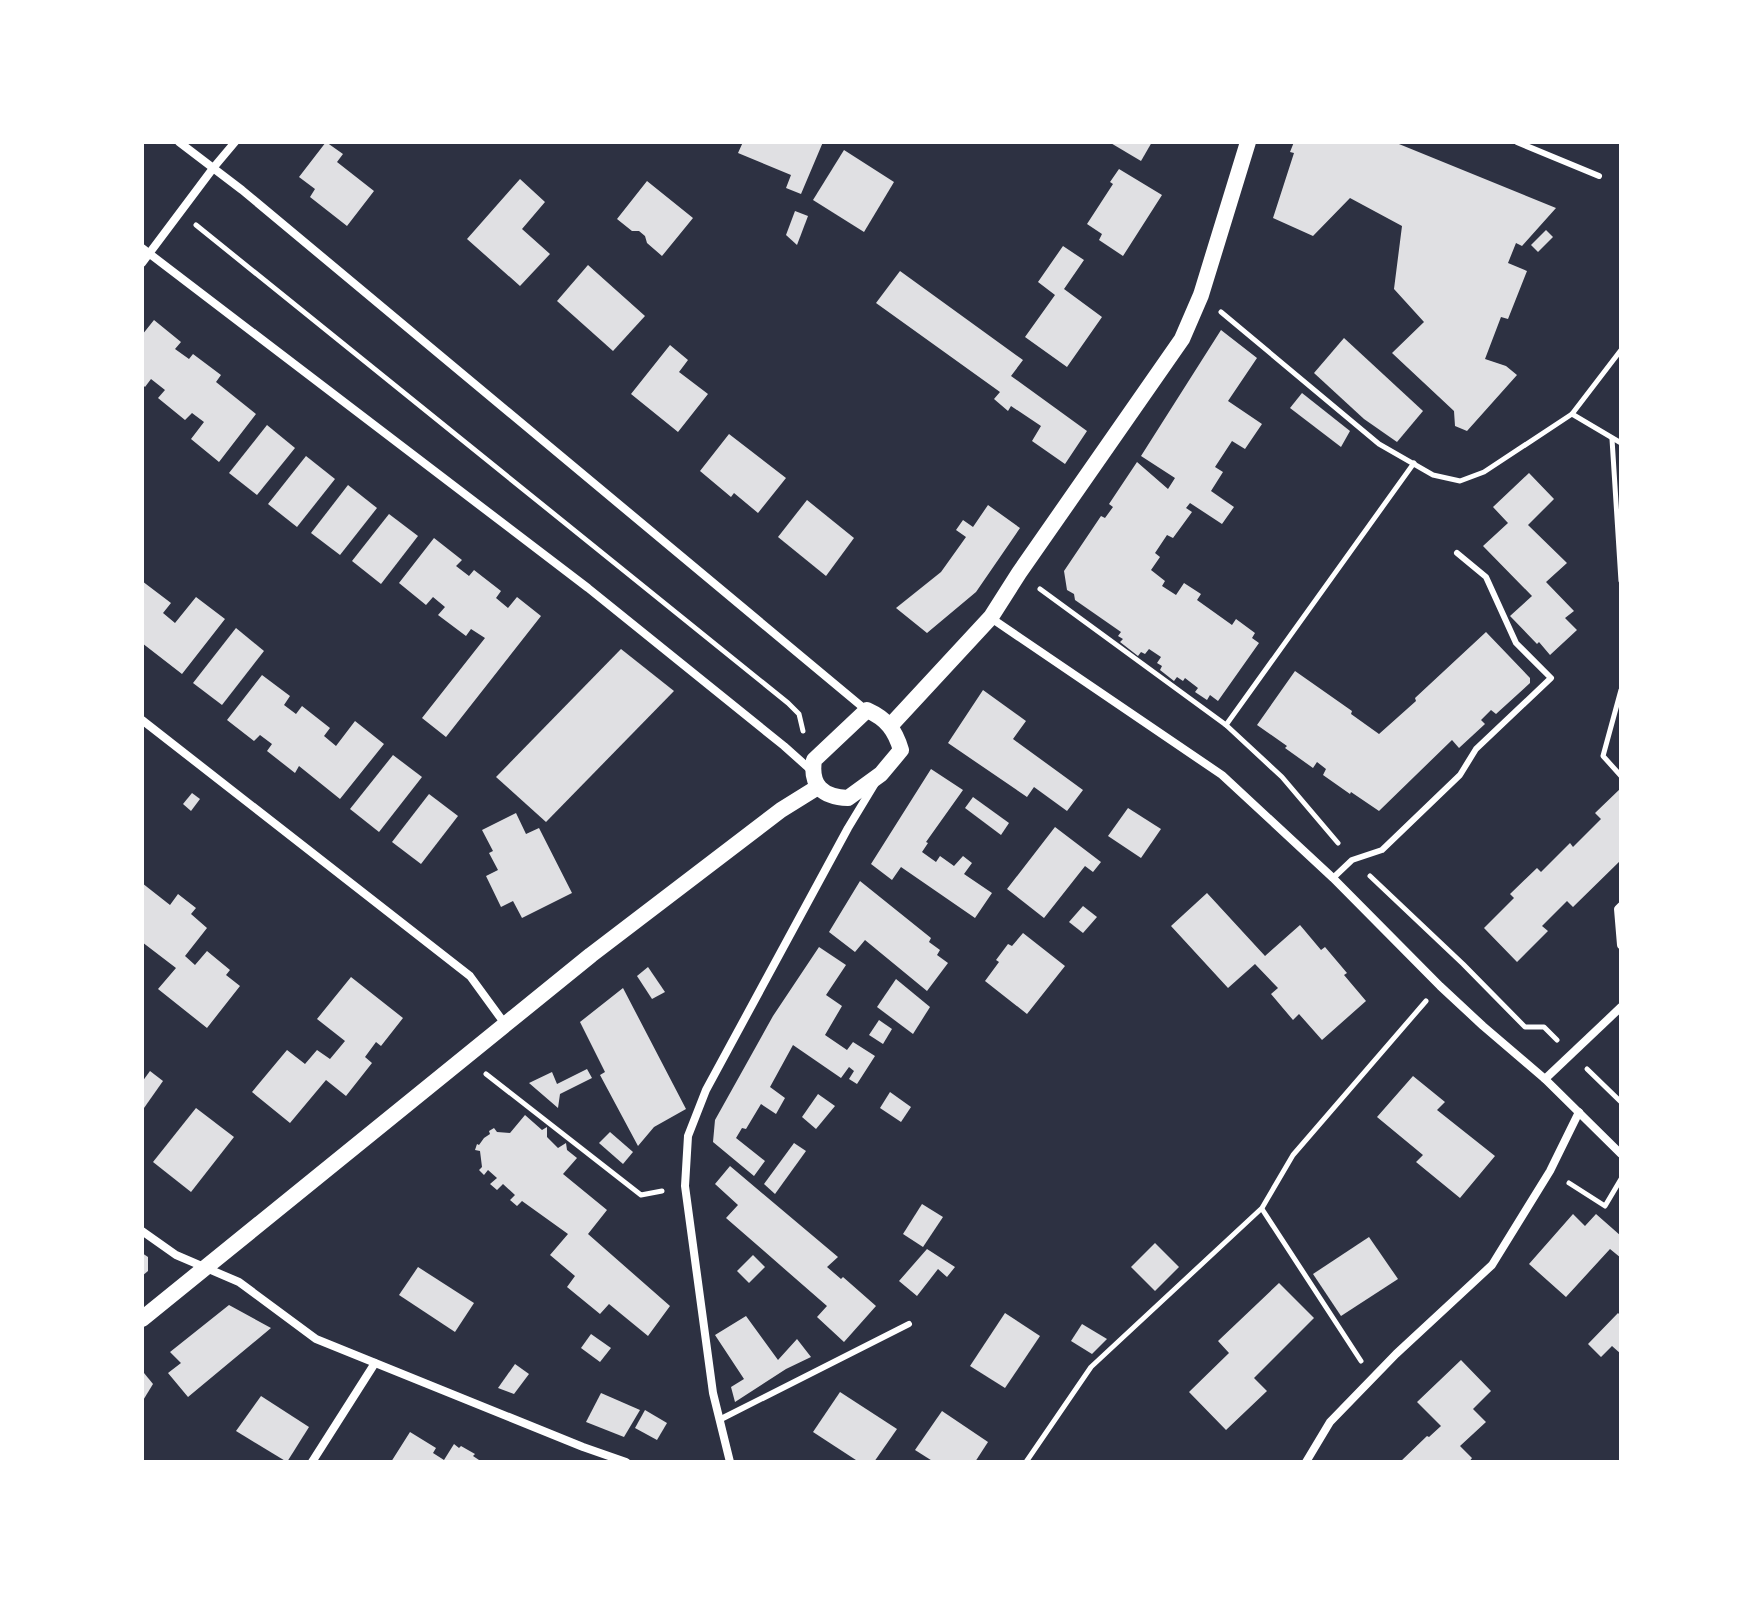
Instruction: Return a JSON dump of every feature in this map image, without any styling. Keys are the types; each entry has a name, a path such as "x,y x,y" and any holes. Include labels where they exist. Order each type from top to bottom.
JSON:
{"main road":[{"path":"891,725 991,617 1182,339 1201,295 1248,142"},
{"path":"867,710 891,725 901,750 881,774 848,798 833,797 815,779 814,760 867,710"},
{"path":"142,1319 463,1056 781,810 815,779"}],"street":[{"path":"179,142 214,167 867,710"},
{"path":"142,263 146,250 235,142"},
{"path":"146,250 588,588 798,759 815,779"},
{"path":"991,617 1222,775 1333,878 1440,986 1545,1079 1621,1154"},
{"path":"142,720 470,976 505,1024"},
{"path":"730,1462 713,1393 685,1186 688,1136 706,1090 848,828 881,774"},
{"path":"1621,906 1618,909 1621,945"},
{"path":"1545,1079 1621,1007"},
{"path":"1306,1462 1330,1422 1396,1354 1492,1265 1550,1171 1579,1112"},
{"path":"142,1231 176,1255 239,1282 316,1339 626,1462"},
{"path":"312,1462 375,1363"}],"lane":[{"path":"1517,142 1599,176"},
{"path":"1333,878 1352,860 1382,850 1460,775 1476,749 1551,678 1516,643 1486,577 1457,553"},
{"path":"719,1420 909,1324"}],"path":[{"path":"180,212 788,703 799,714 802,726 798,759"},
{"path":"1201,295 1379,444 1433,475 1460,481 1484,472 1572,414 1621,350"},
{"path":"1572,414 1621,443"},
{"path":"1612,439 1621,581"},
{"path":"1226,725 1414,463"},
{"path":"1019,573 1226,725 1282,777 1352,860 1525,1027 1544,1027 1621,1102"},
{"path":"1621,690 1603,756 1621,776"},
{"path":"1026,1462 1091,1367 1262,1208 1293,1155 1427,1000"},
{"path":"463,1056 641,1195 685,1186"},
{"path":"1550,1171 1605,1206 1621,1179"},
{"path":"1262,1208 1372,1379"}],"building":[{"path":"326,142 343,154 337,162 374,191 347,226 310,197 315,189 299,177"},
{"path":"743,142 823,142 801,194 786,188 791,175 738,153"},
{"path":"1109,142 1152,142 1141,161"},
{"path":"1294,142 1394,142 1556,208 1522,246 1516,243 1508,263 1527,271 1508,319 1501,317 1485,359 1506,366 1517,375 1467,431 1455,426 1454,411 1392,353 1424,322 1394,289 1402,226 1350,198 1313,236 1273,218 1294,153 1290,152"},
{"path":"844,150 894,182 864,232 813,200"},
{"path":"1119,169 1162,195 1123,256 1099,240 1102,234 1087,224"},
{"path":"520,179 545,202 522,229 550,254 520,286 467,239"},
{"path":"647,181 693,218 662,256 639,231 632,231 617,219"},
{"path":"795,211 808,216 797,245 786,235"},
{"path":"1546,230 1553,237 1538,252 1531,245"},
{"path":"1063,246 1084,260 1064,289 1102,317 1067,367 1025,337 1055,295 1038,282"},
{"path":"588,265 645,316 613,351 557,301"},
{"path":"900,271 1023,360 1011,376 1087,431 1065,464 1032,441 1041,426 1011,406 1008,411 994,399 1000,392 876,303"},
{"path":"154,320 181,342 175,349 189,359 193,354 221,375 216,382 256,414 219,462 191,439 204,422 192,413 185,420 158,398 165,390 151,379 145,387 142,384 142,335"},
{"path":"1221,330 1257,358 1228,401 1262,424 1245,449 1232,441 1215,467 1223,472 1211,491 1234,507 1222,524 1190,503 1186,508 1192,512 1173,538 1167,535 1155,553 1160,557 1151,570 1165,581 1162,586 1176,595 1184,583 1201,594 1197,600 1232,625 1236,619 1255,633 1252,638 1259,643 1218,701 1210,695 1207,700 1195,692 1198,688 1185,678 1183,681 1177,677 1174,681 1160,670 1162,666 1157,663 1161,657 1149,649 1138,656 1120,642 1123,639 1118,636 1121,632 1075,600 1074,594 1067,590 1064,571 1101,516 1105,518 1113,507 1109,504 1137,462 1168,489 1175,478 1141,456"},
{"path":"1344,338 1423,411 1397,442 1364,419 1314,373"},
{"path":"670,345 688,360 679,372 708,394 678,432 631,394"},
{"path":"1302,393 1350,431 1341,447 1290,408"},
{"path":"267,425 295,448 257,495 229,473"},
{"path":"729,434 786,478 758,513 734,493 731,497 700,471"},
{"path":"306,456 335,479 297,527 268,504"},
{"path":"1529,473 1554,499 1528,525 1567,563 1546,582 1574,611 1565,618 1577,630 1550,655 1510,616 1532,596 1483,546 1508,523 1493,507"},
{"path":"348,485 377,508 340,555 311,533"},
{"path":"807,500 854,538 826,576 778,537"},
{"path":"988,505 1020,528 976,592 927,633 896,608 941,572 966,537 956,530 963,520 973,527"},
{"path":"389,514 418,536 381,584 352,561"},
{"path":"434,538 462,560 456,566 469,576 474,570 501,591 496,598 508,608 517,597 541,616 446,737 422,718 485,638 471,629 466,636 438,615 445,607 433,597 426,605 399,583"},
{"path":"142,581 171,603 163,613 175,623 196,597 225,619 182,674 142,643"},
{"path":"236,628 264,651 222,705 193,683"},
{"path":"1486,632 1530,678 1530,683 1496,714 1491,710 1481,720 1485,724 1459,748 1452,740 1379,811 1323,775 1326,769 1317,762 1313,768 1257,725 1295,671 1379,734"},
{"path":"621,649 674,691 546,822 496,777"},
{"path":"262,675 290,696 284,705 296,714 302,706 330,728 324,736 336,746 355,721 384,744 340,799 299,766 295,773 267,751 272,744 260,735 254,741 227,720"},
{"path":"983,690 1026,721 1013,739 1083,790 1067,811 1034,787 1027,797 948,743"},
{"path":"393,755 422,777 379,832 350,809"},
{"path":"931,769 963,790 922,852 936,862 940,856 954,866 963,856 972,863 964,874 992,893 975,918 901,867 892,880 871,864"},
{"path":"1621,788 1621,860 1573,907 1567,901 1542,926 1548,931 1517,962 1484,928 1514,898 1510,894 1537,868 1541,872 1570,843 1573,847 1601,819 1595,813"},
{"path":"192,793 200,799 191,811 183,804"},
{"path":"429,794 458,816 421,864 392,842"},
{"path":"973,797 1009,823 1001,835 965,808"},
{"path":"1128,808 1161,829 1141,858 1108,836"},
{"path":"516,813 526,834 539,828 572,893 522,918 513,901 501,907 486,876 498,870 489,853 493,851 482,830"},
{"path":"1055,827 1101,862 1093,872 1085,866 1044,918 1007,889"},
{"path":"860,881 931,938 929,942 940,950 937,955 948,963 927,991 865,940 855,952 829,932"},
{"path":"142,883 170,905 178,894 196,908 191,914 207,928 185,956 195,965 207,951 230,970 226,975 240,986 207,1028 158,989 176,968 142,942"},
{"path":"1207,893 1265,956 1300,925 1321,950 1325,947 1366,1001 1322,1040 1299,1014 1293,1020 1271,994 1278,988 1255,964 1228,988 1171,926"},
{"path":"1083,906 1097,917 1083,933 1069,922"},
{"path":"1023,933 1065,966 1027,1014 985,981 1008,944 1012,946"},
{"path":"819,947 846,965 826,995 842,1006 825,1035 847,1050 853,1042 875,1056 857,1084 849,1079 854,1071 849,1067 841,1078 793,1045 770,1087 785,1098 776,1114 761,1104 746,1129 742,1128 736,1138 765,1161 754,1176 713,1142 715,1120 773,1016"},
{"path":"648,967 665,992 652,999 637,976"},
{"path":"351,977 403,1018 381,1046 376,1042 365,1057 372,1063 346,1096 326,1080 290,1123 252,1092 287,1050 305,1064 317,1050 330,1059 345,1041 317,1019"},
{"path":"896,979 930,1007 913,1034 877,1007"},
{"path":"623,988 686,1109 654,1127 638,1146 600,1075 605,1072 580,1022"},
{"path":"879,1020 892,1029 883,1044 869,1035"},
{"path":"587,1069 592,1078 560,1094 558,1108 529,1083 552,1072 557,1084"},
{"path":"150,1071 163,1081 144,1108 142,1082"},
{"path":"1413,1076 1445,1102 1437,1110 1495,1156 1460,1198 1416,1162 1423,1155 1377,1117"},
{"path":"890,1092 911,1107 901,1122 880,1108"},
{"path":"818,1094 835,1106 816,1129 802,1117"},
{"path":"196,1108 234,1137 191,1192 153,1162"},
{"path":"525,1115 542,1130 547,1127 547,1137 558,1148 566,1143 567,1150 577,1158 563,1174 607,1210 588,1234 670,1306 648,1336 609,1304 600,1314 567,1287 575,1276 550,1255 568,1234 522,1201 517,1206 510,1200 515,1195 503,1184 497,1190 490,1184 497,1178 488,1170 484,1175 479,1170 482,1167 480,1151 475,1150 477,1144 494,1128 497,1132 510,1133"},
{"path":"610,1132 633,1152 623,1164 599,1143"},
{"path":"794,1143 806,1151 775,1194 764,1184"},
{"path":"730,1166 838,1257 827,1267 876,1306 844,1342 817,1317 827,1306 726,1218 738,1205 715,1184"},
{"path":"922,1204 943,1217 923,1247 903,1234"},
{"path":"1573,1214 1585,1226 1596,1214 1621,1236 1621,1258 1610,1249 1566,1297 1529,1264"},
{"path":"1369,1237 1398,1279 1341,1316 1313,1274"},
{"path":"1155,1243 1179,1267 1155,1291 1131,1267"},
{"path":"927,1249 955,1267 947,1277 938,1269 917,1296 899,1281"},
{"path":"142,1253 148,1257 148,1271 142,1276"},
{"path":"753,1255 765,1267 749,1283 737,1271"},
{"path":"418,1267 474,1303 455,1332 399,1295"},
{"path":"1279,1283 1314,1318 1254,1378 1267,1391 1226,1430 1189,1392 1229,1353 1218,1341"},
{"path":"229,1305 271,1328 188,1397 168,1373 181,1363 170,1352"},
{"path":"1005,1313 1040,1336 1005,1388 970,1366"},
{"path":"1618,1313 1621,1316 1621,1354 1612,1346 1601,1357 1588,1344"},
{"path":"746,1316 778,1360 797,1339 811,1357 786,1369 735,1402 731,1387 744,1379 715,1335"},
{"path":"1082,1324 1107,1339 1092,1354 1071,1341"},
{"path":"591,1334 611,1348 600,1362 581,1348"},
{"path":"1461,1360 1491,1391 1473,1409 1486,1422 1460,1446 1472,1458 1469,1462 1400,1462 1441,1426 1417,1402"},
{"path":"515,1364 529,1374 514,1394 498,1388"},
{"path":"144,1373 153,1384 142,1402 142,1375"},
{"path":"840,1392 897,1429 874,1462 859,1462 813,1432"},
{"path":"601,1393 640,1410 624,1437 586,1422"},
{"path":"261,1396 309,1427 287,1462 236,1431"},
{"path":"645,1410 667,1423 657,1440 635,1428"},
{"path":"942,1411 988,1442 975,1462 934,1462 915,1450"},
{"path":"410,1432 436,1448 433,1453 444,1460 454,1444 475,1454 473,1456 479,1460 391,1462"}]}
